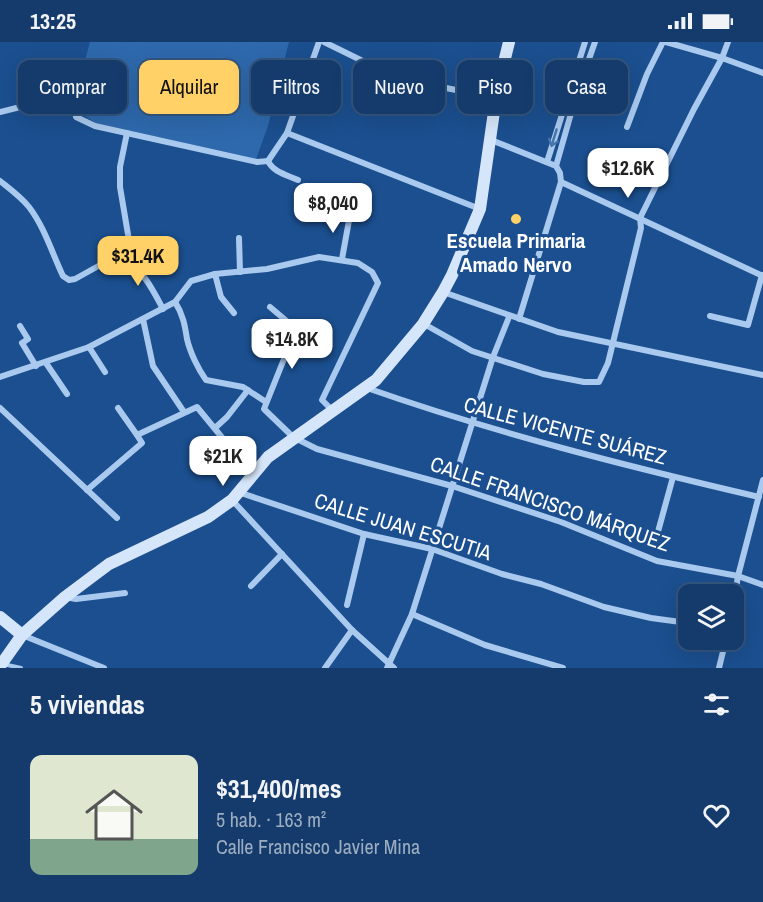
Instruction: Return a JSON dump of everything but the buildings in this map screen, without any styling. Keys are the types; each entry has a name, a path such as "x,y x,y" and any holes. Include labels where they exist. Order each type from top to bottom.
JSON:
{"main road":[{"path":"504,60 509,42"},
{"path":"1,665 22,635 65,597 109,564 208,517 235,496 268,456 376,380 423,324 443,292 471,232 480,209 494,114"},
{"path":"0,617 22,635"}],"street":[{"path":"268,161 287,133 319,42"},
{"path":"324,42 426,92 433,92 441,87 457,90"},
{"path":"579,60 585,42"},
{"path":"589,60 596,42"},
{"path":"627,127 647,74 664,42 722,58 763,73"},
{"path":"423,324 472,351 543,374 584,382 599,382 608,363 613,344 641,228 640,218 728,42"},
{"path":"0,112 18,108"},
{"path":"75,114 76,117 95,126 257,162 268,161"},
{"path":"547,162 562,114"},
{"path":"556,166 571,114"},
{"path":"127,133 119,174 133,264"},
{"path":"287,133 480,209"},
{"path":"491,140 556,166 560,173 561,182 519,319"},
{"path":"268,161 275,170 298,180"},
{"path":"0,181 22,200 34,215 63,276 69,280 120,256 133,264 148,280 163,309"},
{"path":"561,182 762,276 748,325 710,316"},
{"path":"342,259 350,215"},
{"path":"239,238 240,272"},
{"path":"0,377 89,347 176,302 191,281 215,274 267,269 320,256 358,263 372,272 378,284 322,400 332,410"},
{"path":"215,274 221,297 234,314"},
{"path":"443,292 558,332 763,375"},
{"path":"176,302 187,330 187,340 206,380 243,387 266,402"},
{"path":"270,307 297,329 264,409 293,437"},
{"path":"235,496 282,554 352,630 390,667 412,614 493,357 509,316"},
{"path":"143,319 153,366 184,412"},
{"path":"20,326 28,339 22,343 36,366"},
{"path":"89,347 105,372"},
{"path":"46,363 67,394"},
{"name":"CALLE VICENTE SUÁREZ","path":"365,387 442,414 589,457 759,497"},
{"path":"215,428 249,390"},
{"path":"136,435 197,407 252,474"},
{"path":"0,408 117,518"},
{"path":"87,490 142,443 118,408"},
{"name":"CALLE FRANCISCO MÁRQUEZ","path":"293,437 317,448 452,486 561,522 657,561 738,576 763,585"},
{"name":"CALLE FRANCISCO MÁRQUEZ","path":"656,539 673,477"},
{"path":"737,584 763,480"},
{"name":"CALLE JUAN ESCUTIA","path":"235,496 364,534 432,549 604,607 678,622"},
{"path":"347,605 364,534"},
{"path":"251,586 282,554"},
{"path":"65,597 76,599 125,593"},
{"path":"412,614 485,645 562,668"},
{"path":"325,668 352,630"},
{"path":"22,635 104,668"},
{"path":"719,668 723,650"}],"lane":[{"path":"1,665 21,668"}],"shaded area":[{"path":"90,42 289,42 284,60 251,60 251,114 271,114 256,159 96,123 82,114 127,114 127,60 85,60"}],"place":[{"name":"Escuela Primaria Amado Nervo","path":"516,219"}]}
